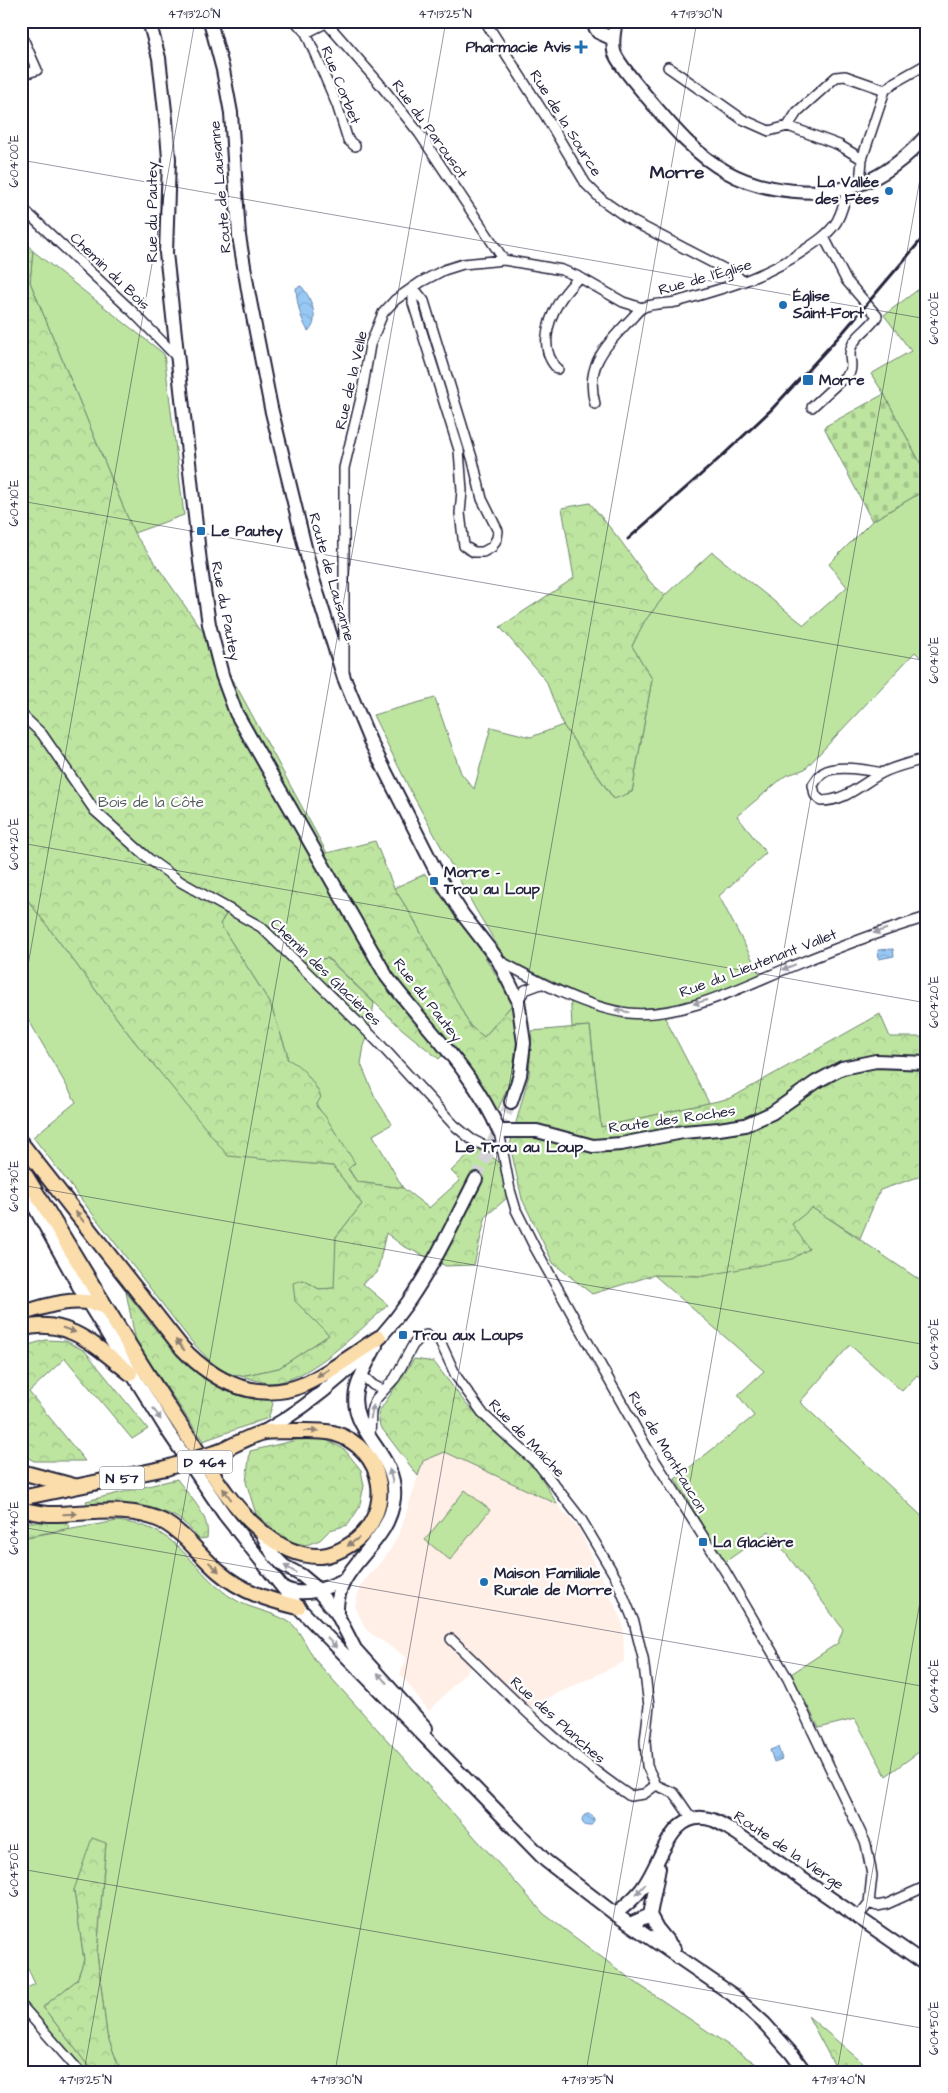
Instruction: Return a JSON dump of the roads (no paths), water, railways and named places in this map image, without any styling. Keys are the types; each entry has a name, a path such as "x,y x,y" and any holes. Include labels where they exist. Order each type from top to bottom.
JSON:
{"main road":[{"name":"Rue du Pautey","path":"149,21 159,58 166,120 169,159 166,253 177,357 200,562 209,624 222,675 236,713 387,977 411,1009 455,1060 474,1087 499,1131"},
{"name":"Route de Lausanne","path":"210,21 223,70 231,113 239,236 256,335 303,540 344,678 370,741 440,879 463,915 498,960 518,1000 524,1043 520,1075 511,1102"},
{"path":"591,21 598,32 613,39"},
{"path":"616,21 613,39 615,55 675,130 704,157 728,173 751,182 803,192 847,188 881,174 899,162 927,136"},
{"name":"Route des Roches","path":"499,1131 537,1131 593,1146 621,1144 683,1132 745,1125 772,1113 816,1082 842,1068 876,1061 927,1063"},
{"path":"21,1143 182,1348 194,1361 218,1378 255,1390 279,1391 290,1389 314,1379 379,1338"},
{"name":"D 464","path":"21,1168 156,1389 221,1485 241,1511 260,1530 273,1555 284,1566 307,1579 317,1590 337,1614 355,1648 413,1712 458,1769"},
{"path":"262,1433 294,1414 324,1391 379,1338 399,1314 424,1277 442,1246 476,1178"},
{"name":"D 464","path":"21,1184 130,1373 209,1492 298,1608 458,1769 528,1844 565,1876 615,1914 733,1995 765,2024 792,2054 805,2072"},
{"path":"21,1314 56,1304 87,1301 106,1307"},
{"path":"21,1329 46,1325 70,1330 92,1343 130,1373"},
{"path":"337,1614 337,1599 344,1580 380,1536 392,1510 394,1497 390,1472 383,1455 360,1423 356,1413 356,1392 379,1338"},
{"path":"260,1530 289,1550 302,1554 324,1556 336,1553 355,1541 370,1525 375,1516 380,1494 379,1481 368,1457 347,1439 334,1434 312,1430 262,1433"},
{"name":"N 57","path":"21,1498 166,1468 221,1451 262,1433"},
{"path":"21,1472 77,1487"},
{"path":"21,1510 50,1514 132,1513 150,1517 176,1531 219,1572 238,1586 258,1596 298,1608"},
{"path":"281,1587 294,1593 317,1590 344,1580"},
{"name":"Route de la Vierge","path":"692,1819 700,1817 714,1820 927,1965"},
{"path":"615,1914 644,1886 660,1860 675,1829 692,1819"},
{"path":"660,1860 650,1915 657,1928 686,1962"},
{"path":"630,1924 650,1915"}],"street":[{"name":"Rue Corbet","path":"295,21 306,32 337,105 348,140 355,146"},
{"name":"Rue de la Source","path":"485,21 586,184 602,200 632,221 736,275 743,282"},
{"name":"Rue Corbet","path":"306,32 325,22"},
{"name":"Rue du Parousot","path":"325,22 379,83 418,133 504,260"},
{"path":"21,34 37,70 21,76"},
{"path":"860,184 862,159 885,90 895,82 927,64"},
{"path":"668,67 742,119 769,131 788,126 839,145 862,159"},
{"path":"788,126 797,112 836,77 845,76 885,90"},
{"name":"Rue de l'Église","path":"595,404 592,392 592,376 596,362 607,344 642,308 675,302 743,282 782,266 824,237 836,222 844,206 847,188"},
{"name":"Chemin du Bois","path":"21,207 131,310 177,357"},
{"path":"812,407 850,372 852,366 849,354 852,345 877,316 846,280 824,237"},
{"name":"Rue de la Velle","path":"344,678 346,643 344,468 361,398 370,345 383,313 395,300 444,270 463,264 504,260 562,270 623,302 642,308"},
{"path":"554,366 547,352 546,341 550,321 559,301 579,278"},
{"path":"413,288 424,301 482,499 498,531 497,538 492,547 483,552 474,552 464,546 460,513 462,470 459,450 413,303 413,288"},
{"path":"440,393 451,390"},
{"name":"Chemin des Glacières","path":"21,714 42,734 95,811 149,859 181,882 261,927 376,1041 454,1126 471,1139 485,1146 502,1148"},
{"path":"882,773 864,769 840,769 824,772 813,785 814,795 822,801 836,800 853,792 882,773 927,758"},
{"name":"Rue du Lieutenant Vallet","path":"498,960 541,984 614,1010 642,1014 670,1011 715,998 873,933 927,917"},
{"path":"518,1000 525,990 541,984"},
{"name":"Rue de Montfaucon","path":"499,1131 514,1203 534,1246 647,1448 725,1571 788,1680 866,1844 872,1875 869,1903"},
{"name":"Rue de Maiche","path":"370,1438 371,1411 375,1400 395,1378 416,1341 426,1335 439,1339 456,1376 484,1415 539,1465 581,1519 616,1578 634,1622 643,1658 649,1706 645,1741 647,1766 656,1785"},
{"path":"362,1375 373,1385 383,1390"},
{"name":"Rue des Planches","path":"451,1639 526,1711 604,1779 630,1796 644,1794 656,1785"},
{"path":"656,1785 674,1793 692,1819"},
{"path":"858,1917 869,1903 877,1906 887,1904 927,1886"},
{"path":"21,2004 80,2072"}],"water":[{"path":"301,286 305,290 313,309 314,322 308,331 297,300 296,288"},
{"path":"893,949 894,956 879,959 878,950"},
{"path":"778,1747 782,1759 774,1762 770,1750"},
{"path":"586,1814 590,1814 594,1820 590,1826 586,1826 582,1822 582,1818"}],"tunnel":[{"path":"476,1179 511,1102"}],"railway":[{"path":"628,539 771,410 844,331 927,233"}],"place":[{"name":"Pharmacie Avis","path":"581,47"},
{"name":"La Vallée des Fées","path":"889,191"},
{"name":"Église Saint-Fort","path":"783,305"},
{"name":"Morre","path":"808,380"},
{"name":"Le Pautey","path":"201,531"},
{"name":"Morre - Trou au Loup","path":"434,881"},
{"name":"Trou aux Loups","path":"403,1335"},
{"name":"La Glacière","path":"703,1542"},
{"name":"Maison Familiale Rurale de Morre","path":"484,1582"}],"district":[{"name":"Morre","path":"677,172"},
{"name":"Le Trou au Loup","path":"519,1146"}],"park label":[{"name":"Bois de la Côte","path":"151,802"}]}
